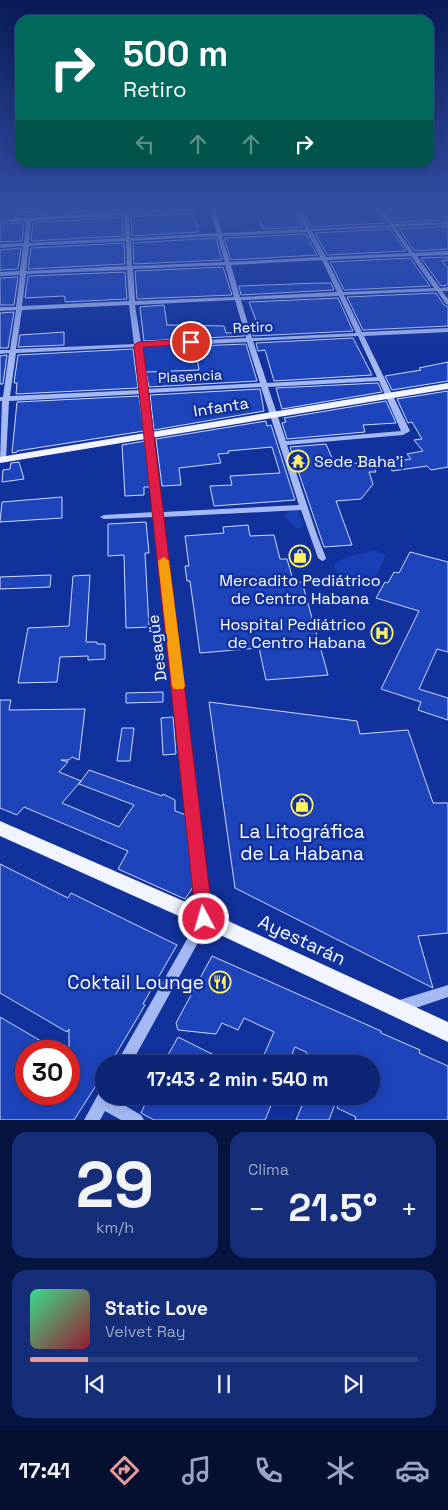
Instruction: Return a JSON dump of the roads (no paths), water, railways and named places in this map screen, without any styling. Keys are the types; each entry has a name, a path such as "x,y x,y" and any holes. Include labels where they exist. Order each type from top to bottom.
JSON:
{"main road":[{"name":"Infanta","path":"1,460 448,386"},
{"name":"Ayestarán","path":"0,828 204,919 448,1032"}],"street":[{"path":"1,460 3,399 19,308 25,260"},
{"name":"Desagüe","path":"129,260 132,302 150,435 204,919"},
{"path":"0,274 283,260"},
{"path":"283,443 406,432 325,260"},
{"path":"416,260 448,303"},
{"path":"228,262 249,340 322,558"},
{"path":"0,309 448,289"},
{"name":"Retiro","path":"0,352 448,330"},
{"name":"Plasencia","path":"3,399 381,379"},
{"path":"104,517 305,507"},
{"path":"128,1055 204,919"},
{"path":"398,1008 448,991"},
{"path":"92,1120 101,1105"},
{"path":"113,1105 136,1120"}],"place":[{"name":"Sede Baha’i","path":"298,461"},
{"name":"Mercadito Pediátrico de Centro Habana","path":"300,556"},
{"name":"Hospital Pediátrico de Centro Habana","path":"382,633"},
{"name":"La Litográfica de La Habana","path":"302,805"},
{"name":"Coktail Lounge","path":"220,982"}]}
